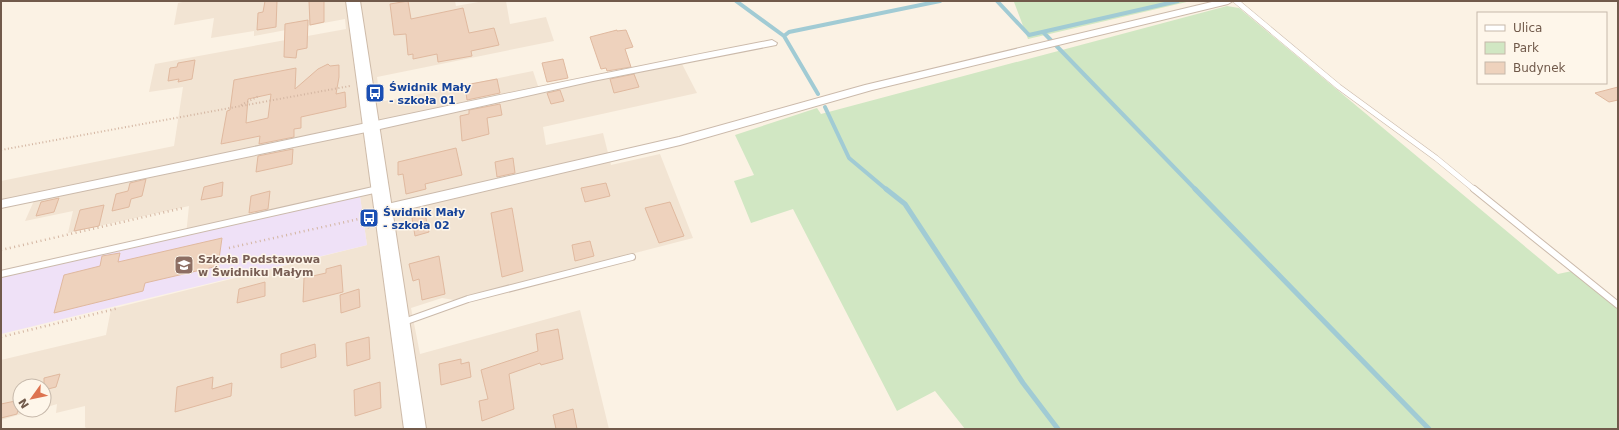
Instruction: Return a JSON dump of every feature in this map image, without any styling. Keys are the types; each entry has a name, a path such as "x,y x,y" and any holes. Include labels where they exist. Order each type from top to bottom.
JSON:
{"street":[{"path":"353,1 380,189 375,208 399,324 415,429"},
{"path":"375,208 680,141 816,101 1228,1"},
{"path":"1,204 371,127 593,78 772,43"}],"lane":[{"path":"1236,1 1339,87 1436,158 1618,305"},
{"path":"1,274 380,189"},
{"path":"399,324 468,300 632,257"}],"path":[{"path":"1,150 350,86"},
{"path":"237,107 259,96"},
{"path":"1,250 183,208"},
{"path":"229,248 363,218 375,208"},
{"path":"363,218 370,229"},
{"path":"1,337 119,308"}],"shaded area":[{"path":"187,1 455,1 456,6 484,1 506,1 510,24 546,17 554,41 377,77 380,102 533,71 540,92 681,62 697,93 543,127 546,145 603,133 611,165 660,154 693,238 454,300 442,298 411,308 420,354 580,310 609,429 87,429 85,427 85,406 56,413 57,404 52,406 52,378 12,378 12,417 1,420 1,360 106,335 111,309 367,245 360,197 186,235 189,206 68,233 73,211 25,221 37,194 1,201 1,181 174,146 183,87 149,92 155,64 346,29 345,19 254,36 254,31 211,38 214,18 174,25 178,3"},
{"path":"360,196 367,245 1,334 1,277"}],"green space":[{"path":"1011,1 1191,1 1028,39 1014,2"},
{"path":"1227,6 1239,8 1558,274 1572,271 1618,307 1618,429 965,429 935,391 897,411 793,209 751,223 734,181 754,175 735,135 817,108 821,114"}],"building":[{"path":"265,1 277,1 276,27 257,30 258,13 263,12"},
{"path":"309,1 324,1 324,22 310,25"},
{"path":"408,1 411,19 463,8 469,33 494,28 499,45 471,51 472,56 438,62 437,54 413,59 413,54 408,55 406,34 394,35 390,4"},
{"path":"308,20 307,48 297,50 296,58 284,57 285,24"},
{"path":"617,30 626,30 633,47 625,49 631,67 607,71 606,68 601,69 590,37"},
{"path":"563,59 568,78 547,82 542,63"},
{"path":"195,60 192,79 178,82 179,79 168,81 170,68 177,67 178,63"},
{"path":"328,64 330,66 339,65 339,77 336,94 345,92 346,107 301,117 301,128 294,129 294,137 259,144 260,136 221,144 227,111 230,110 234,80 296,68 295,89 318,69","holes":["271,94 268,118 246,123 248,99"]},
{"path":"634,74 639,87 614,93 610,79"},
{"path":"497,79 500,93 467,100 465,85"},
{"path":"1618,87 1618,100 1609,102 1595,93"},
{"path":"560,90 564,101 551,104 547,93"},
{"path":"500,104 502,115 487,118 489,134 462,141 460,116 469,114 469,110"},
{"path":"456,148 462,175 425,184 426,189 406,194 403,174 398,175 398,162"},
{"path":"293,149 292,164 256,172 258,156"},
{"path":"513,158 515,173 497,177 495,162"},
{"path":"146,179 142,196 131,199 129,207 112,211 116,194 128,191 130,183"},
{"path":"223,182 222,196 201,200 204,187"},
{"path":"606,183 610,196 585,202 581,188"},
{"path":"270,191 268,209 249,213 251,196"},
{"path":"59,198 54,212 36,216 41,202"},
{"path":"670,202 684,236 659,243 645,208"},
{"path":"104,205 99,226 74,231 80,210"},
{"path":"512,208 523,271 502,277 491,213"},
{"path":"425,214 429,232 415,236 412,218"},
{"path":"222,238 218,266 145,283 143,291 54,313 64,275 100,266 102,256 120,253 118,262"},
{"path":"590,241 594,256 575,261 572,245"},
{"path":"439,256 445,294 422,300 419,279 413,281 409,264"},
{"path":"341,265 343,292 303,302 304,278 326,273 326,269"},
{"path":"265,282 265,296 237,303 239,289"},
{"path":"359,289 360,307 341,313 340,295"},
{"path":"558,329 563,359 541,365 540,363 509,374 514,409 482,421 479,401 488,399 481,370 538,351 536,334"},
{"path":"369,337 370,359 347,366 346,343"},
{"path":"315,344 316,357 281,368 281,354"},
{"path":"461,359 461,364 469,362 471,377 441,385 439,364"},
{"path":"60,374 56,387 52,388 52,378 44,378"},
{"path":"213,377 212,389 232,383 231,396 175,412 177,387"},
{"path":"380,382 381,408 355,416 354,390"},
{"path":"12,402 12,415 1,418 1,404"},
{"path":"573,409 577,429 556,429 553,415"}],"waterway":[{"path":"736,1 784,36"},
{"path":"784,36 789,32 940,1"},
{"path":"997,1 1029,35 1178,1"},
{"path":"1043,32 1196,190"},
{"path":"784,36 818,94"},
{"path":"825,107 849,158 887,190"},
{"path":"886,189 905,204 1023,383 1058,429"},
{"path":"1195,189 1429,429"}],"place":[{"name":"Świdnik Mały - szkoła 01","path":"375,93"},
{"name":"Świdnik Mały - szkoła 02","path":"369,218"},
{"name":"Szkoła Podstawowa w Świdniku Małym","path":"184,265"}]}
